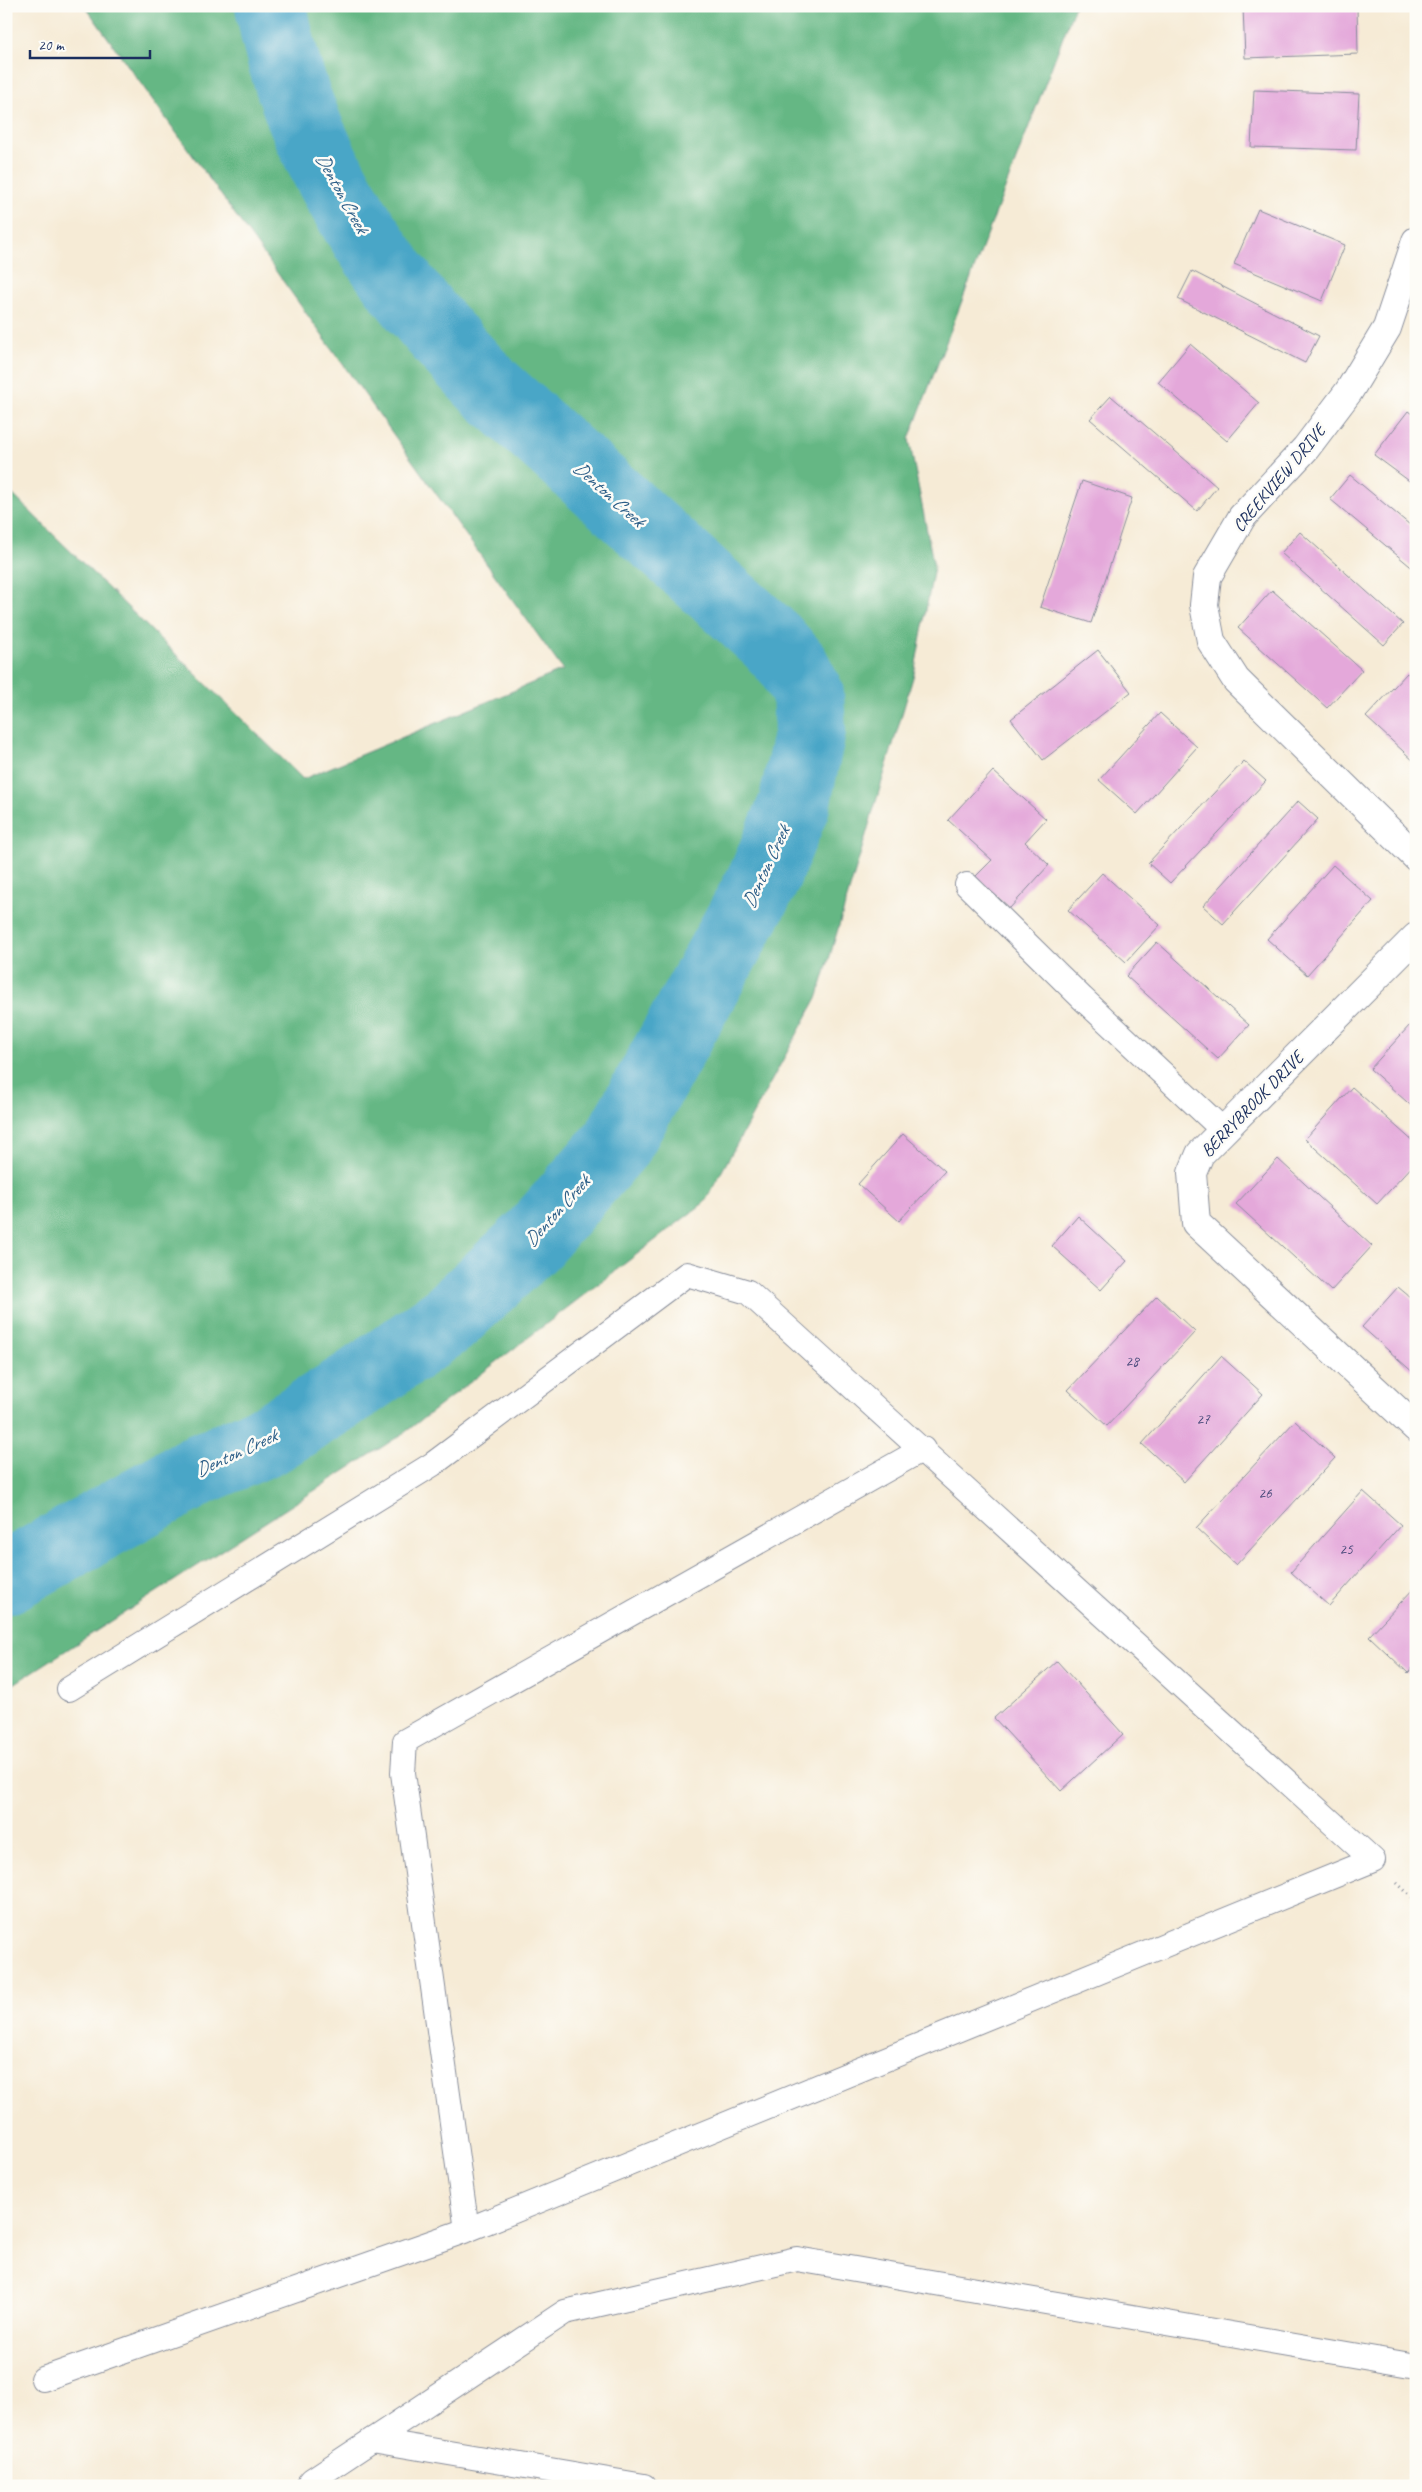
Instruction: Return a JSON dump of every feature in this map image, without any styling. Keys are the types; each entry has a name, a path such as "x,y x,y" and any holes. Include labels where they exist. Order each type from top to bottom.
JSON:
{"street":[{"name":"CREEKVIEW DRIVE","path":"1416,241 1387,328 1349,392 1306,448 1242,517 1207,577 1204,605 1211,640 1236,680 1416,857"},
{"name":"BERRYBROOK DRIVE","path":"1416,937 1200,1154 1192,1173 1196,1223 1416,1428"}],"lane":[{"path":"967,885 1082,998 1224,1131"},
{"path":"43,2379 468,2230 1373,1860 923,1449 748,1292 687,1274 433,1464 69,1689"},
{"path":"468,2230 403,1773 405,1741 923,1449"},
{"path":"307,2486 312,2480 565,2312 797,2259 1416,2366"},
{"path":"372,2440 644,2486"}],"green space":[{"path":"85,6 1075,6 909,439 934,567 914,674 818,996 705,1202 404,1433 6,1689 6,488 303,779 563,670"}],"building":[{"path":"1357,6 1358,54 1245,58 1243,7"},
{"path":"1254,90 1359,94 1356,150 1251,147"},
{"path":"1258,209 1345,245 1322,301 1234,264"},
{"path":"1192,271 1319,336 1305,363 1178,299"},
{"path":"1190,344 1259,403 1227,441 1158,382"},
{"path":"1111,396 1217,487 1197,511 1090,419"},
{"path":"1408,411 1416,417 1416,486 1374,455"},
{"path":"1350,475 1416,530 1416,571 1330,499"},
{"path":"1082,481 1132,498 1091,623 1040,607"},
{"path":"1300,532 1403,624 1384,645 1281,553"},
{"path":"1272,590 1362,670 1327,708 1238,628"},
{"path":"1098,650 1131,692 1043,760 1011,719"},
{"path":"1407,673 1416,681 1416,763 1366,717"},
{"path":"1160,713 1197,747 1137,814 1099,780"},
{"path":"1244,761 1266,781 1170,883 1148,863"},
{"path":"993,771 1046,819 1025,842 1049,865 1010,908 975,877 992,860 948,820"},
{"path":"1298,801 1318,819 1223,924 1203,906"},
{"path":"1333,865 1373,901 1307,975 1267,939"},
{"path":"1102,873 1160,925 1126,962 1068,910"},
{"path":"1157,942 1249,1025 1218,1059 1126,976"},
{"path":"1410,1025 1416,1031 1416,1110 1370,1069"},
{"path":"1352,1087 1416,1144 1416,1162 1377,1204 1305,1139"},
{"path":"903,1134 945,1171 899,1221 858,1184"},
{"path":"1278,1159 1372,1246 1331,1291 1236,1204"},
{"path":"1078,1216 1127,1261 1101,1290 1052,1246"},
{"path":"1398,1287 1416,1302 1416,1375 1362,1327"},
{"path":"1157,1296 1195,1332 1107,1426 1068,1390"},
{"path":"1221,1356 1263,1394 1184,1482 1142,1444"},
{"path":"1295,1421 1335,1458 1236,1565 1196,1528"},
{"path":"1363,1491 1401,1525 1329,1606 1291,1572"},
{"path":"1416,1586 1416,1664 1408,1673 1369,1636"},
{"path":"1057,1661 1123,1734 1061,1791 994,1718"}],"waterway":[{"name":"Denton Creek","path":"6,1578 198,1470 270,1439 354,1386 447,1321 533,1240 618,1142 763,880 794,805 810,731 808,694 793,665 772,641 488,386 430,323 403,290 359,227 311,136 287,72 271,6"}]}
